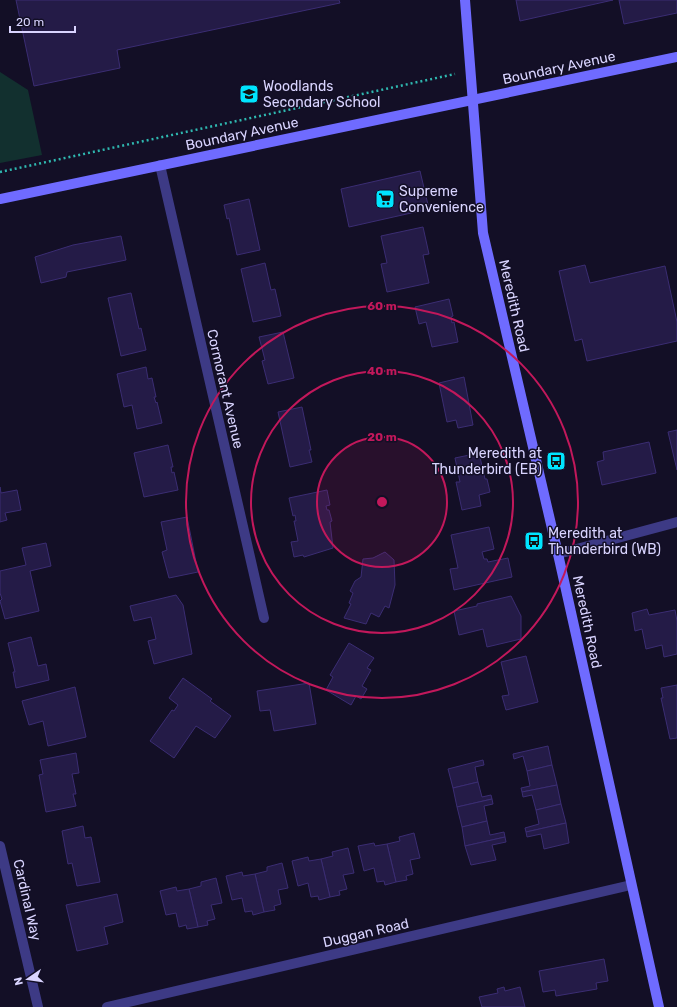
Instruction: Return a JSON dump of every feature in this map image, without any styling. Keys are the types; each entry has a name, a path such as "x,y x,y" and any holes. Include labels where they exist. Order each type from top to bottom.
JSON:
{"street":[{"name":"Meredith Road","path":"465,0 483,233 558,554 659,1007"},
{"name":"Boundary Avenue","path":"0,200 677,57"},
{"name":"Cormorant Avenue","path":"160,166 264,618"},
{"path":"558,554 677,522"},
{"name":"Cardinal Way","path":"0,846 38,1007"},
{"name":"Duggan Road","path":"107,1007 631,885"}],"path":[{"path":"0,172 470,71"}],"green space":[{"path":"0,72 28,90 42,155 0,163"}],"building":[{"path":"16,0 339,0 340,3 117,50 120,68 34,86"},
{"path":"516,0 613,0 520,21"},
{"path":"619,0 677,0 677,13 624,24"},
{"name":"Supreme Convenience","path":"420,171 429,209 349,227 341,189"},
{"path":"249,199 260,250 237,255 229,218 227,219 224,205"},
{"path":"423,227 429,254 423,255 429,283 387,292 381,264 387,263 381,236"},
{"path":"121,236 126,260 67,272 66,277 41,283 35,257 73,245"},
{"path":"265,263 271,290 275,289 281,316 253,322 241,269"},
{"path":"585,265 590,283 665,266 677,322 677,341 587,361 582,339 575,341 559,271"},
{"path":"131,293 139,329 141,328 146,350 121,356 108,298"},
{"path":"449,299 453,316 451,317 452,323 454,322 458,342 432,347 426,322 419,324 415,307"},
{"path":"283,332 294,378 268,384 262,361 265,360 259,337"},
{"path":"146,367 148,379 152,378 156,397 154,397 156,403 157,402 162,423 137,429 132,405 124,407 117,374"},
{"path":"464,377 473,425 458,428 456,420 447,422 439,383"},
{"path":"302,407 312,462 290,467 278,412"},
{"path":"677,430 677,470 668,432"},
{"path":"649,442 656,473 602,485 597,462 604,460 603,452"},
{"path":"168,445 173,467 171,467 172,473 174,472 178,490 144,497 134,453"},
{"path":"479,453 485,479 487,479 490,492 479,495 481,506 462,510 456,482 460,482 455,458"},
{"path":"0,487 1,493 17,490 21,510 5,513 7,520 0,522"},
{"path":"327,490 330,505 326,506 327,510 329,510 332,521 330,522 333,548 304,557 303,555 294,557 291,542 298,541 294,521 296,521 295,515 293,516 289,498"},
{"path":"187,517 198,572 169,578 162,552 167,550 161,522"},
{"path":"489,527 494,549 482,552 484,559 487,559 488,562 508,558 512,577 454,590 450,569 458,568 451,535"},
{"path":"46,543 51,566 30,571 39,611 5,619 0,601 2,599 0,593 0,571 26,565 22,548"},
{"path":"385,552 394,560 395,585 389,608 385,606 379,617 371,613 366,624 344,618 351,604 349,603 353,593 350,591 355,581 361,577 363,559 373,558"},
{"path":"176,595 183,605 192,654 154,664 148,641 156,639 151,617 134,621 130,606"},
{"path":"511,596 521,616 521,639 487,647 483,629 459,635 454,611"},
{"path":"647,609 649,615 675,610 677,621 677,654 664,657 662,645 646,649 642,629 635,631 632,613"},
{"path":"31,637 38,666 46,664 49,680 16,688 13,672 15,672 8,643"},
{"path":"349,643 374,658 367,668 371,670 362,686 367,689 361,699 356,696 351,705 326,690 333,677 330,675"},
{"path":"526,656 538,702 506,710 502,696 509,695 501,662"},
{"path":"183,678 212,699 210,701 231,716 215,738 196,726 174,758 150,741 172,710 174,711 178,705 169,698"},
{"path":"309,683 316,724 274,731 270,710 260,711 257,691"},
{"path":"677,685 677,738 670,739 661,698 663,698 661,688"},
{"path":"75,687 86,737 48,746 43,721 29,725 22,701"},
{"path":"548,746 552,765 527,771 523,756 514,759 513,754"},
{"path":"76,753 79,773 72,774 76,794 73,794 76,806 46,812 39,775 43,774 40,760"},
{"path":"483,760 484,765 475,767 478,782 453,788 448,769"},
{"path":"552,765 557,785 522,792 521,788 530,786 527,771"},
{"path":"478,782 482,797 491,795 492,799 457,807 453,788"},
{"path":"557,785 561,804 536,810 532,795 523,797 522,792"},
{"path":"492,799 493,804 484,806 487,821 462,827 457,807"},
{"path":"561,804 566,823 526,832 525,828 539,824 536,810"},
{"path":"487,821 490,835 504,832 505,837 465,846 462,827"},
{"path":"566,823 569,843 544,849 541,834 527,837 526,832"},
{"path":"83,826 85,838 91,837 100,882 77,886 72,863 68,864 62,831"},
{"path":"414,833 420,858 410,860 413,874 406,876 407,880 396,882 387,844 400,841 399,837"},
{"path":"505,837 506,842 492,845 496,860 471,865 465,846"},
{"path":"374,843 375,846 387,844 396,882 385,885 384,881 377,882 374,868 364,871 358,846"},
{"path":"348,848 354,873 343,875 347,889 339,891 340,895 330,897 321,859 333,856 332,852"},
{"path":"308,857 309,861 321,859 330,897 319,900 318,896 311,897 308,883 298,886 292,861"},
{"path":"282,863 288,888 278,890 281,904 274,906 275,910 264,912 255,874 267,871 267,867"},
{"path":"242,872 243,876 255,874 264,912 253,915 252,911 245,912 242,898 232,900 226,876"},
{"path":"216,878 222,903 211,905 215,919 207,921 208,925 198,927 189,889 201,886 201,882"},
{"path":"176,887 177,891 189,889 198,927 187,929 186,925 179,927 176,913 166,915 160,891"},
{"path":"117,894 123,922 104,927 108,944 77,951 66,905"},
{"path":"604,959 608,981 596,983 597,989 556,996 555,990 543,992 539,971"},
{"path":"504,987 505,991 520,987 525,1007 482,1007 479,997 498,993 497,989"}],"place":[{"name":"Woodlands Secondary School","path":"249,94"},
{"name":"Supreme Convenience","path":"385,199"},
{"name":"Meredith at Thunderbird (EB)","path":"556,461"},
{"name":"Meredith at Thunderbird (WB)","path":"534,541"}]}
